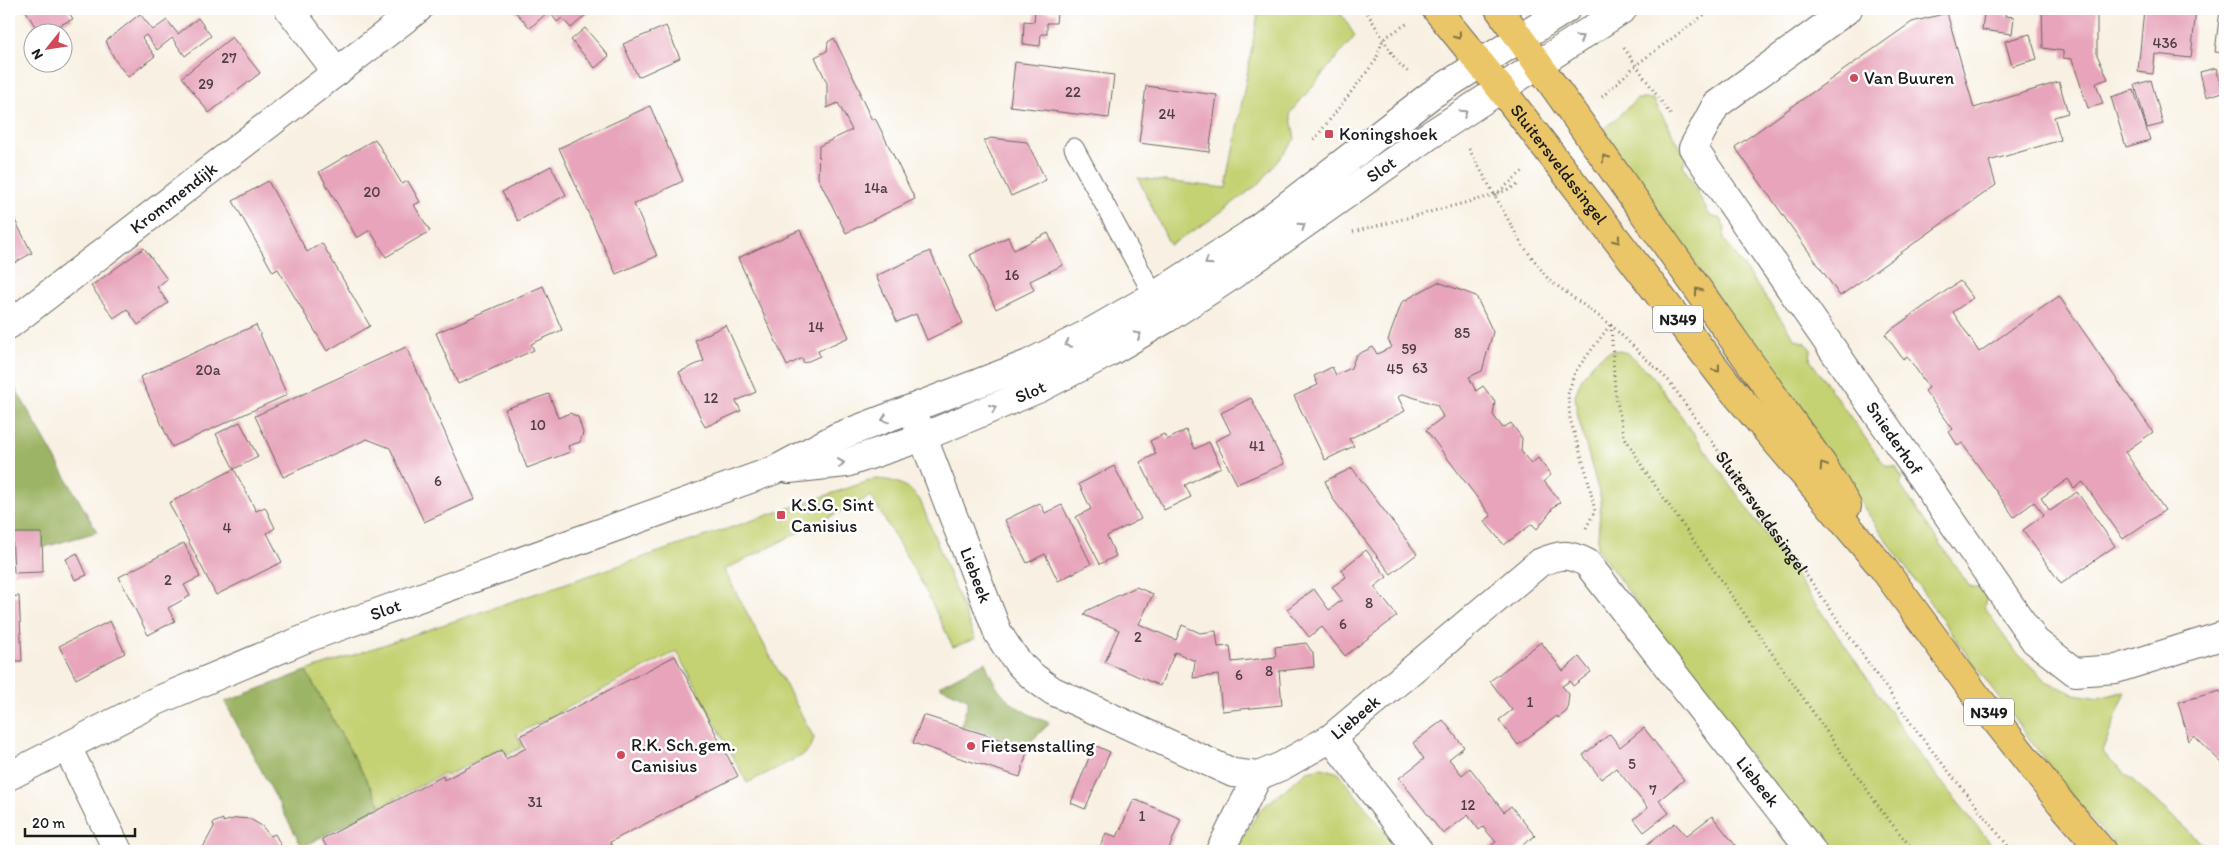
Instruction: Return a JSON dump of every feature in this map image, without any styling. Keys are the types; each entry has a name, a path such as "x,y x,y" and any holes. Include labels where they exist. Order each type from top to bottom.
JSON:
{"main road":[{"name":"N349","path":"1436,9 1480,63"},
{"name":"N349","path":"1499,9 1520,38"},
{"name":"Sluitersveldssingel","path":"1520,38 1679,266 1822,464 1883,568"},
{"name":"Sluitersveldssingel","path":"1480,63 1502,89 1730,387 1883,568 1975,694 2060,802 2102,851"}],"street":[{"path":"289,9 337,72"},
{"name":"Krommendijk","path":"9,325 418,9"},
{"name":"Slot","path":"775,470 846,463 923,437 1040,388 1160,308 1249,235 1431,95 1566,9"},
{"name":"Slot","path":"9,776 154,702 307,638 775,470 837,437 1028,364 1093,332 1160,308 1227,279 1427,137 1623,9"},
{"path":"1693,148 1716,105 1848,9"},
{"name":"Sniederhof","path":"1693,148 2035,641 2074,672 2116,669 2225,635"},
{"name":"Liebeek","path":"912,409 998,633 1011,654 1028,674 1053,691 1234,773 1258,776 1282,766 1331,738 1540,563 1555,556 1572,556 1587,563 1812,851"},
{"path":"1331,738 1419,851"},
{"path":"67,747 118,851"},
{"path":"1220,851 1258,776"}],"lane":[{"path":"1074,148 1160,308"}],"path":[{"path":"1365,9 1398,62 1431,95"},
{"path":"1310,146 1376,60 1383,39"},
{"path":"1636,65 1693,148"},
{"path":"1352,232 1495,195 1520,184"},
{"name":"Sluitersveldssingel","path":"1495,195 1521,243 1548,280 1611,325 1669,381 1918,733 2012,851"},
{"path":"1572,556 1594,511 1587,475 1570,419 1568,394 1575,372 1611,325"},
{"path":"1611,325 1615,391 1624,436 1680,523 1884,814 1914,851"}],"green space":[{"path":"1259,9 1338,9 1355,36 1290,113 1295,139 1260,183 1207,222 1170,245 1138,178 1226,188"},
{"path":"1637,99 1653,99 1686,157 1683,166 1710,216 1721,219 1725,228 1724,239 1795,339 1806,343 1811,350 1810,360 1885,466 1896,467 1902,478 1900,485 1969,586 1984,589 1987,594 1984,607 2016,652 2046,681 2074,694 2099,698 2126,691 2102,752 2210,851 2120,851 2070,794 1954,637 1602,131"},
{"path":"1614,350 1628,353 1654,378 1839,637 1919,754 1997,851 1821,851 1597,549 1601,500 1578,417 1575,395 1581,380 1592,364 1604,354"},
{"path":"9,377 97,532 9,557"},
{"path":"875,479 889,480 900,484 910,490 920,500 975,639 953,647 924,587 871,496 724,570 814,738 811,747 805,754 747,783 677,651 517,734 522,747 507,755 502,748 446,776 443,774 381,806 306,671"},
{"path":"985,662 996,684 1009,701 1027,713 1050,723 1027,745 961,725 969,700 939,686"},
{"path":"306,671 381,806 302,847 225,702"},
{"path":"1322,768 1339,773 1399,851 1237,851 1242,838 1261,809 1307,771"}],"building":[{"path":"25,9 67,9 73,19 67,22 32,22"},
{"path":"513,9 593,9 571,28 562,18 557,22 549,11 530,28"},
{"path":"1970,9 2006,9 2005,16 2014,17 2012,34 1982,30 1984,13 1970,12"},
{"path":"2042,9 2097,9 2097,55 2108,79 2096,83 2103,104 2088,108 2072,59 2063,58 2063,51 2043,48"},
{"path":"2144,9 2196,9 2191,58 2155,54 2153,74 2138,72"},
{"path":"2220,10 2225,11 2225,68 2222,68 2224,53 2215,52"},
{"path":"1035,11 1057,13 1056,23 1047,23 1047,34 1041,34 1040,46 1023,44 1024,21 1034,22"},
{"path":"1947,13 1974,108 2059,82 2068,113 2054,117 2061,140 1989,161 1996,185 1840,296 1735,147 1912,22"},
{"path":"140,14 153,30 167,20 178,34 198,18 211,36 185,56 172,38 157,50 146,35 142,38 155,56 128,77 115,60 106,41"},
{"path":"666,26 680,58 638,77 623,44"},
{"path":"585,28 609,56 595,68 571,40"},
{"path":"2030,34 2037,59 2012,66 2005,41"},
{"path":"232,37 260,73 209,113 182,77"},
{"path":"834,38 872,120 875,118 915,199 846,233 818,178 819,146 852,130 838,103 827,108 827,83 815,57 827,51 828,42"},
{"path":"1015,62 1114,75 1109,118 1010,106"},
{"path":"2216,68 2223,92 2206,97 2200,72"},
{"path":"2151,80 2163,124 2147,128 2135,85"},
{"path":"1146,86 1217,95 1209,152 1139,143"},
{"path":"2134,90 2150,140 2126,147 2111,97"},
{"path":"650,106 683,181 634,204 657,256 616,274 559,148"},
{"path":"991,138 1027,142 1046,180 1011,196 984,141"},
{"path":"375,139 402,184 408,181 420,202 414,205 430,231 386,257 370,230 357,238 319,172"},
{"path":"551,166 566,195 518,221 502,192"},
{"path":"268,181 307,252 322,243 370,326 327,351 278,269 273,272 233,201"},
{"path":"9,209 32,253 9,266"},
{"path":"800,230 849,337 818,351 820,356 804,363 802,358 787,366 738,258"},
{"path":"1048,233 1063,265 1030,281 1034,290 996,309 970,255 1008,237 1014,250"},
{"path":"144,248 167,279 157,287 168,303 138,325 127,309 114,318 91,286"},
{"path":"930,251 963,323 927,340 916,314 897,322 876,276"},
{"path":"1960,281 1973,298 1953,312 1979,352 2059,296 2153,432 2125,452 2165,510 2123,539 2083,482 2074,488 2068,479 2041,498 2050,511 2077,492 2115,546 2061,584 2023,530 2044,515 2034,502 2014,517 1962,443 1958,446 1949,432 1953,429 1925,391 1929,388 1907,356 1903,359 1885,334"},
{"path":"1438,282 1476,296 1493,332 1482,371 1469,377 1476,391 1483,386 1495,402 1493,415 1503,428 1511,423 1522,438 1521,451 1531,464 1538,458 1551,475 1544,481 1560,502 1551,509 1537,529 1532,524 1504,545 1484,521 1491,516 1426,430 1443,417 1437,405 1403,394 1398,397 1405,411 1349,439 1354,446 1325,460 1294,396 1318,385 1314,376 1332,367 1336,375 1351,368 1356,355 1373,347 1377,354 1392,347 1388,340 1402,302"},
{"path":"543,286 562,330 531,344 534,350 458,384 436,333"},
{"path":"256,325 287,395 172,447 140,377"},
{"path":"726,325 756,392 736,401 741,411 705,427 679,372 704,361 695,340"},
{"path":"406,347 475,499 424,522 390,448 367,439 283,477 255,416"},
{"path":"549,394 558,418 570,413 578,417 583,433 580,442 568,446 570,452 527,468 505,409"},
{"path":"1251,398 1284,464 1237,484 1215,441 1231,433 1221,413"},
{"path":"240,422 258,457 234,469 216,434"},
{"path":"1186,430 1195,449 1209,442 1221,467 1185,485 1191,497 1164,510 1140,462 1156,454 1150,441 1164,434 1167,440"},
{"path":"1114,466 1141,519 1107,536 1116,556 1100,564 1076,517 1091,509 1079,484"},
{"path":"1352,468 1417,554 1391,574 1333,499 1325,481"},
{"path":"234,469 256,511 265,507 275,528 267,533 282,562 216,595 169,503"},
{"path":"1040,503 1045,513 1062,505 1091,564 1058,581 1045,554 1027,563 1005,520"},
{"path":"12,533 42,533 43,572 14,573"},
{"path":"184,543 200,577 184,585 190,596 168,608 175,621 148,635 119,577"},
{"path":"1366,550 1387,577 1374,587 1397,616 1345,656 1322,627 1309,637 1287,609 1314,589 1329,610 1342,600 1332,587 1346,577 1341,570"},
{"path":"77,553 87,575 75,580 66,559"},
{"path":"1136,587 1153,594 1139,624 1176,640 1182,625 1200,633 1216,631 1218,647 1230,646 1232,662 1276,657 1275,647 1306,643 1313,653 1314,667 1279,671 1282,705 1222,711 1218,675 1193,678 1195,661 1175,652 1160,686 1105,662 1119,630 1084,615 1086,611"},
{"path":"19,596 22,661 9,661 9,597"},
{"path":"110,621 125,653 76,679 59,646"},
{"path":"1541,642 1563,671 1579,657 1591,672 1573,686 1570,681 1562,686 1569,694 1567,711 1558,718 1557,716 1518,745 1499,720 1512,710 1490,681"},
{"name":"R.K. Sch.gem. Canisius","path":"675,656 738,776 610,842 614,851 329,851 322,839 443,776 444,780 502,750 506,759 526,748 520,736"},
{"path":"2220,691 2225,697 2225,766 2194,736 2189,741 2178,702"},
{"name":"Fietsenstalling","path":"923,715 1028,748 1020,777 913,743"},
{"path":"1443,720 1464,747 1449,759 1462,775 1470,768 1504,812 1511,806 1535,836 1514,851 1485,851 1496,842 1483,827 1479,830 1468,815 1443,834 1399,778 1424,759 1413,743"},
{"path":"1644,728 1684,780 1659,800 1669,813 1644,832 1634,819 1648,808 1616,768 1601,779 1583,755 1610,734 1620,747"},
{"path":"1094,745 1110,752 1085,809 1071,803"},
{"path":"1134,799 1181,819 1168,851 1098,851 1106,833 1117,837"},
{"path":"1712,816 1740,851 1651,851 1646,845 1675,823 1686,836"},
{"path":"237,818 250,819 262,826 270,836 275,834 284,851 201,851 214,827 213,823 223,819 223,822"}],"place":[{"name":"Van Buuren","path":"1854,78"},
{"name":"Koningshoek","path":"1329,134"},
{"name":"K.S.G. Sint Canisius","path":"781,515"},
{"name":"Fietsenstalling","path":"971,746"},
{"name":"R.K. Sch.gem. Canisius","path":"621,755"}]}
